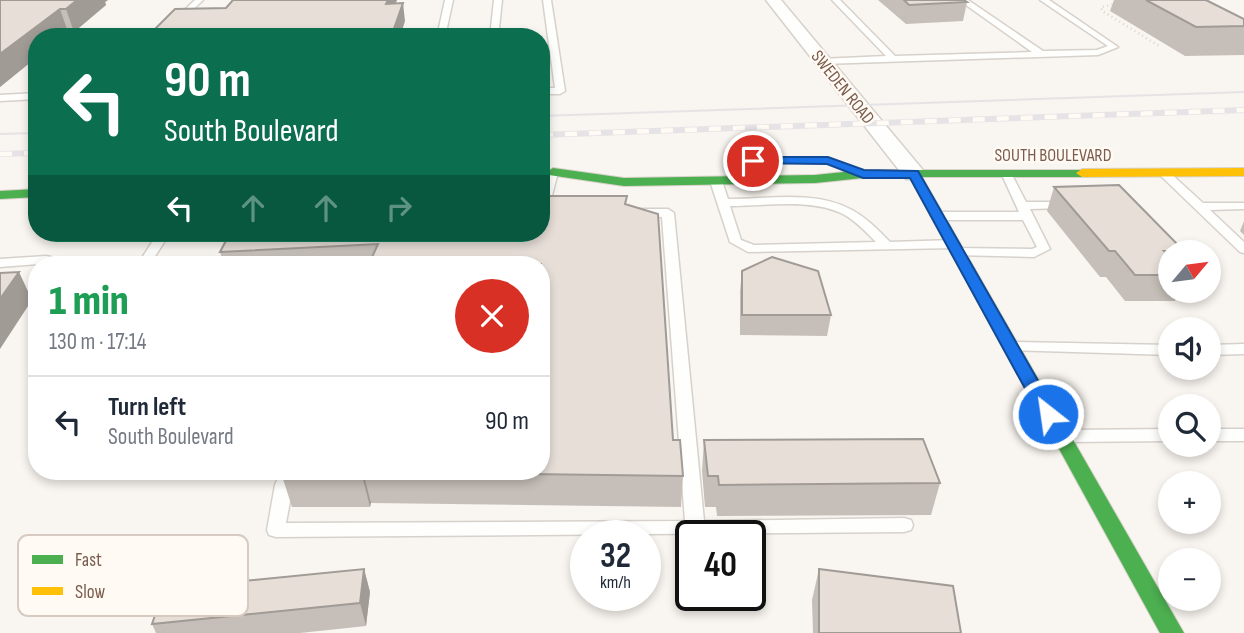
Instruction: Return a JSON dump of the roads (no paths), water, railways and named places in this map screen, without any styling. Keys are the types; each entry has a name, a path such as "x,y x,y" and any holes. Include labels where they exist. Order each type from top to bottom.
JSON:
{"main road":[{"name":"SOUTH BOULEVARD","path":"828,161 863,174"},
{"path":"550,173 620,164"},
{"name":"SOUTH BOULEVARD","path":"550,173 624,182 815,179 863,174 1244,172"},
{"path":"914,174 1172,633"},
{"path":"0,195 28,193"}],"street":[{"name":"SWEDEN ROAD","path":"773,0 914,174"}],"lane":[{"path":"169,28 199,0"},
{"path":"443,28 449,0"},
{"path":"495,28 498,0"},
{"path":"547,0 560,91 550,91"},
{"path":"836,0 893,59"},
{"path":"963,0 1041,54"},
{"path":"823,61 1098,52 1114,47 1044,0"},
{"path":"0,98 28,96"},
{"path":"716,181 736,243 752,248 887,246 1034,253 1044,249 1007,174"},
{"path":"1098,174 1115,190"},
{"path":"1164,174 1244,249"},
{"path":"815,179 827,204"},
{"path":"723,203 827,204 846,211 865,223 887,246"},
{"path":"937,216 1077,205"},
{"path":"1199,207 1244,206"},
{"path":"617,213 668,213 694,520"},
{"path":"0,263 28,261"},
{"path":"1010,347 1158,350"},
{"path":"1221,350 1244,349"},
{"path":"1060,436 1158,435"},
{"path":"1221,435 1244,435"},
{"path":"286,480 276,530 675,528"},
{"path":"766,527 904,525"}],"tram line":[{"path":"550,116 1244,92"},
{"path":"0,134 28,133"}],"railway":[{"path":"550,135 1244,110"},
{"path":"0,154 28,153"}]}
